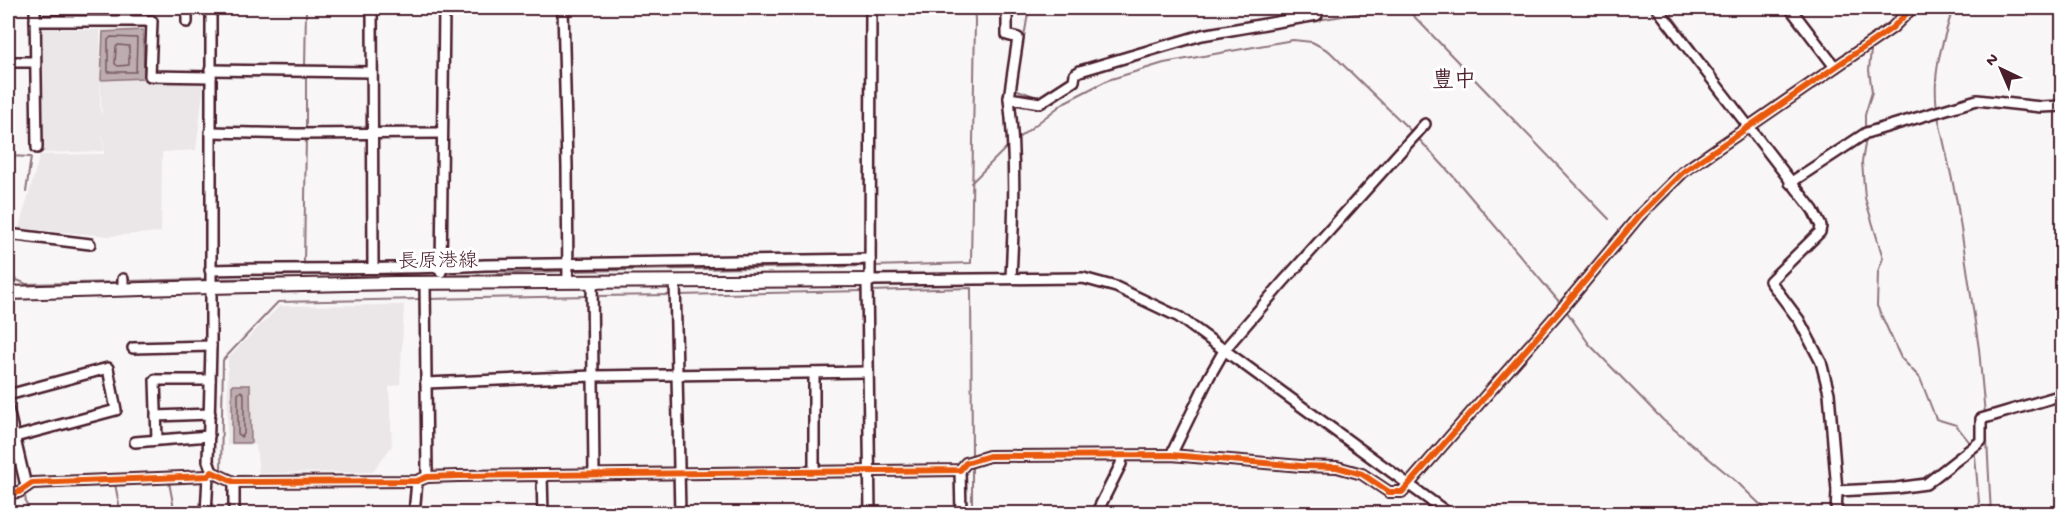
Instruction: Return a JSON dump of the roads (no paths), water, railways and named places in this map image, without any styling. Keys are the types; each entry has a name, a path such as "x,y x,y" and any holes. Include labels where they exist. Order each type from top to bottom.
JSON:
{"main road":[{"name":"長原港線","path":"8,293 210,279 425,284 868,280"}],"street":[{"path":"35,8 37,148"},
{"path":"187,8 187,22"},
{"path":"206,513 210,474 208,461 211,346 211,8"},
{"path":"372,8 373,268"},
{"path":"441,283 444,8"},
{"path":"563,8 568,281"},
{"path":"870,513 867,372 871,8"},
{"path":"1007,8 1007,35 1018,38 1009,98 1013,131 1014,221 1011,278"},
{"path":"1657,8 1813,210 1821,226 1820,232 1770,281 1799,320 1821,362 1829,393 1837,491 1836,513"},
{"path":"1790,8 1835,67"},
{"path":"961,513 960,471 966,464 989,456 1171,455 1337,467 1362,474 1389,492 1402,492 1565,305 1639,216 1683,172 1892,28 1912,8"},
{"path":"1009,98 1040,103 1074,81 1075,74 1080,71 1202,35 1317,15"},
{"path":"35,21 152,21 150,76 371,72"},
{"path":"8,63 35,62"},
{"path":"1790,183 1862,135 1977,100 2042,107 2062,106"},
{"path":"1171,455 1225,349 1282,282 1425,124"},
{"path":"210,132 442,133"},
{"path":"8,237 16,235 90,244"},
{"path":"210,279 268,268 441,268 870,259"},
{"path":"868,280 1083,278 1116,287 1179,317 1449,513"},
{"path":"592,281 594,474"},
{"path":"675,281 680,513"},
{"path":"425,284 427,477"},
{"path":"133,348 211,346"},
{"path":"8,395 108,368 116,410 15,437"},
{"path":"426,383 593,376 867,372"},
{"path":"814,373 814,471"},
{"path":"157,440 155,380 210,380"},
{"path":"1837,491 1926,484 1981,441 1981,419 2062,395"},
{"path":"8,409 26,486"},
{"path":"156,416 210,414"},
{"path":"135,442 209,436"},
{"path":"1096,513 1121,464 1122,456"},
{"path":"8,493 19,492 32,483 210,474 234,482 417,481 427,477 594,474 960,471"},
{"path":"542,475 543,513"},
{"path":"414,513 417,481"},
{"path":"234,482 234,513"}],"water":[{"path":"143,30 144,78 101,80 103,32"},
{"path":"232,385 250,385 251,443 232,443"}],"waterway":[{"path":"305,68 306,8"},
{"path":"873,266 971,263 974,8"},
{"path":"1029,8 1015,89 1039,98 1071,77"},
{"path":"1298,23 1394,8"},
{"path":"1406,8 1609,219"},
{"path":"1666,8 1742,110"},
{"path":"1937,110 1937,70 1953,8"},
{"path":"1192,42 1228,35"},
{"path":"1017,139 1065,102 1108,80 1164,63 1293,40 1312,42 1329,51 1412,132"},
{"path":"1865,129 1865,115 1872,92 1869,70 1871,50"},
{"path":"306,73 306,131"},
{"path":"1938,116 1957,202 1979,349 1985,415"},
{"path":"304,263 306,136"},
{"path":"1416,136 1561,304"},
{"path":"1866,138 1862,162 1865,198 1883,258 1878,272 1877,306 1901,358 1920,378 1936,419 1956,425 1971,444"},
{"path":"971,183 1010,144"},
{"path":"8,156 31,157 26,192"},
{"path":"570,271 868,266"},
{"path":"424,277 565,271"},
{"path":"8,276 26,284 121,282"},
{"path":"214,279 328,278"},
{"path":"127,281 208,279"},
{"path":"869,291 971,288 972,457"},
{"path":"677,295 863,291"},
{"path":"596,296 671,295"},
{"path":"428,299 590,296"},
{"path":"221,472 223,360 278,302 422,299"},
{"path":"1565,309 1589,344 1663,420 1738,483 1770,514"},
{"path":"1986,421 1991,514"},
{"path":"1973,450 1980,514"},
{"path":"972,465 972,514"},
{"path":"135,483 204,481"},
{"path":"210,481 219,481"},
{"path":"169,482 175,514"},
{"path":"115,484 121,514"},
{"path":"25,496 28,514"}],"district":[{"name":"豊中","path":"1454,82"}]}
